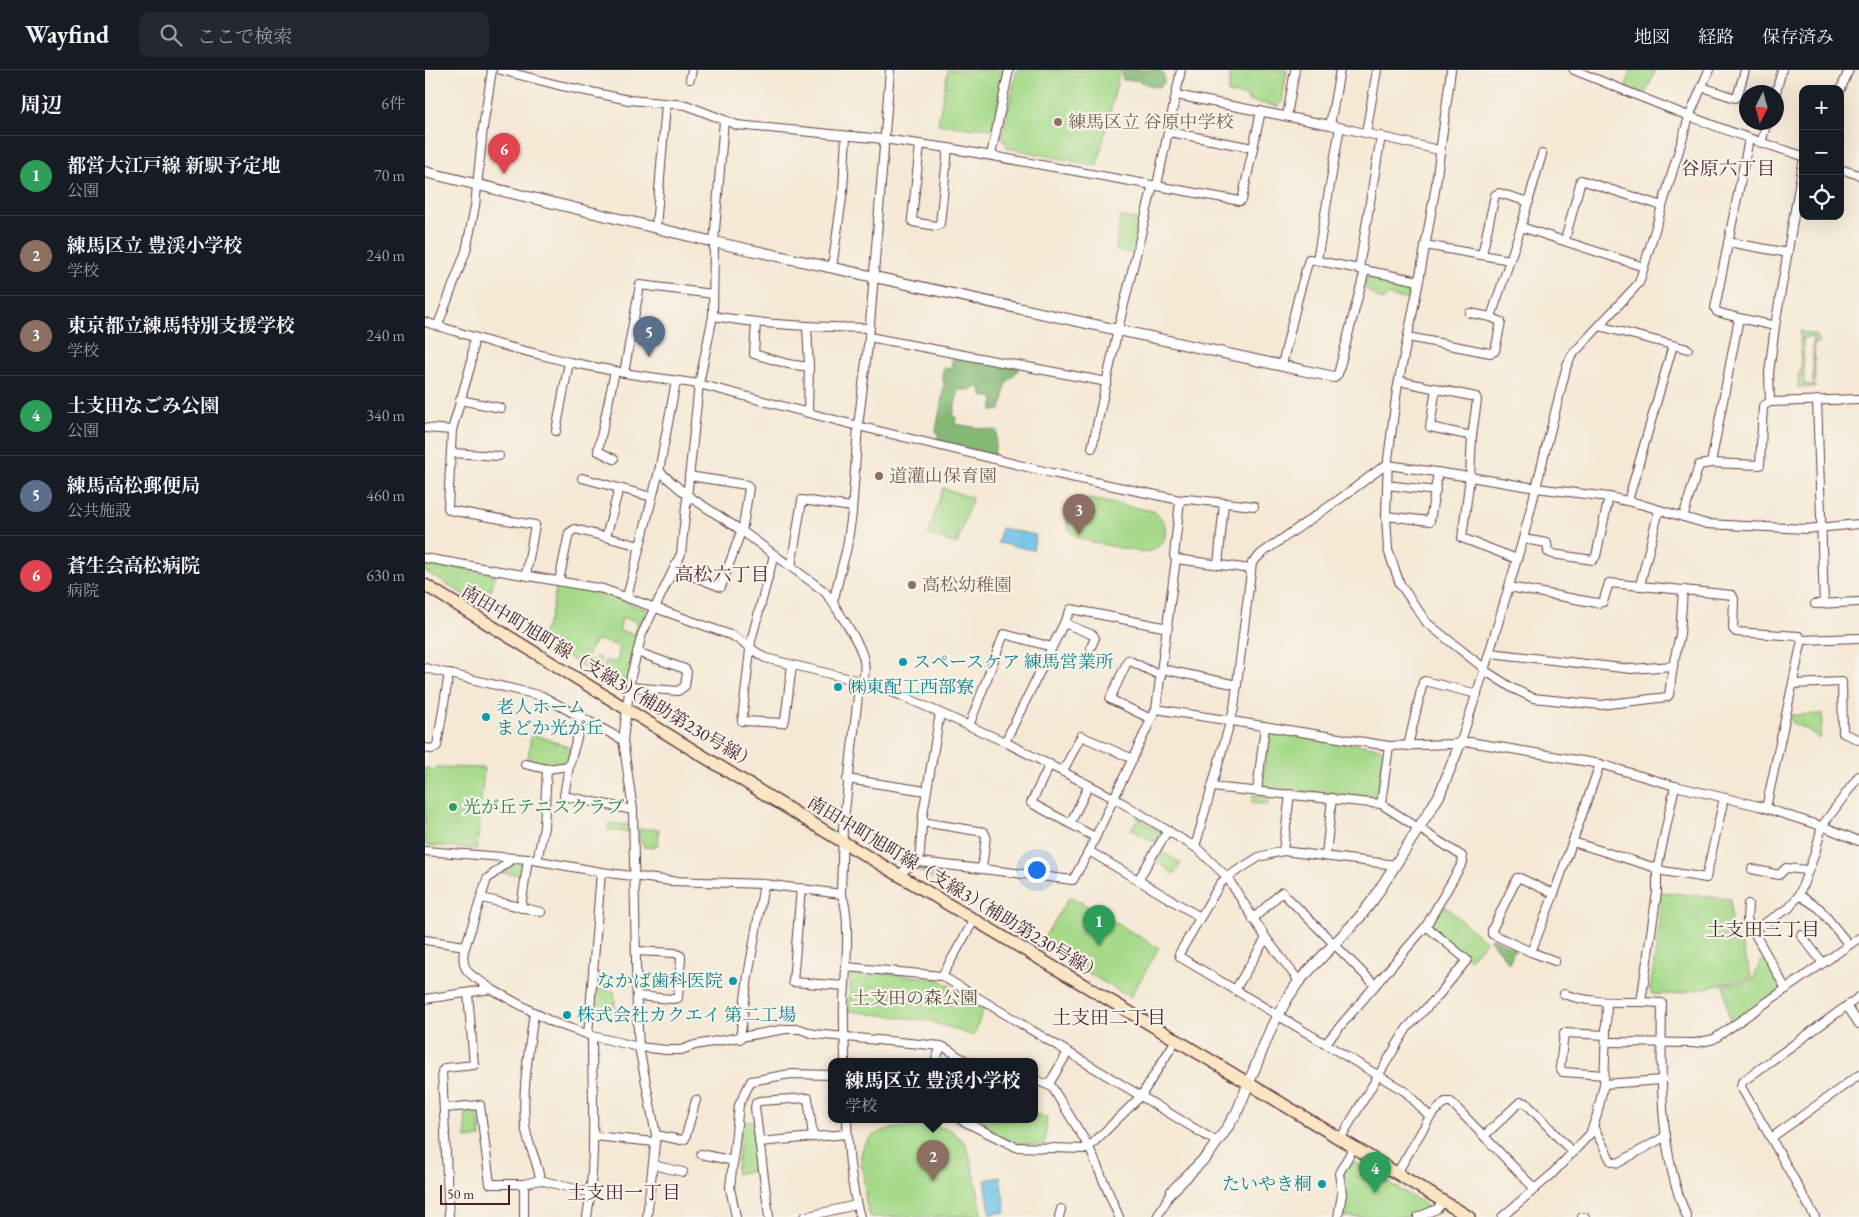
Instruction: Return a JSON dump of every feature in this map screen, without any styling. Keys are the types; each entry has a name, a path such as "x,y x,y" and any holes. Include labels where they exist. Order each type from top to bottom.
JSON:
{"main road":[{"name":"南田中町旭町線（支線3）（補助第230号線）","path":"425,585 899,875 1469,1217"}],"street":[{"path":"438,325 466,251 475,206 483,128 492,70"},
{"path":"501,70 629,100 686,105 737,125 883,139 948,148 1240,201 1242,200 1261,111"},
{"path":"690,79 692,70"},
{"path":"833,602 847,547 852,507 858,426 870,332 883,139 890,70"},
{"path":"991,155 1009,70"},
{"path":"1092,448 1118,329 1169,132 1181,70"},
{"path":"1287,116 1295,70"},
{"path":"1330,124 1340,70"},
{"path":"1366,133 1377,70"},
{"path":"1451,70 1419,281 1399,381 1388,465 1386,516 1388,550 1400,584 1427,623 1485,670 1512,688 1533,698 1601,705 1667,697 1669,695 1673,666 1681,634 1683,590"},
{"path":"1574,70 1689,117 1799,155"},
{"path":"1157,1217 1172,1192 1217,1142 1237,1112 1278,1015 1299,981 1335,944 1373,900 1439,796 1460,744 1485,670 1523,539 1567,365 1572,355 1638,285 1689,117 1709,70"},
{"path":"1702,87 1735,98 1745,70"},
{"path":"1778,85 1783,70"},
{"path":"1843,85 1849,70"},
{"path":"1176,96 1330,124 1439,150"},
{"path":"655,228 666,104"},
{"path":"647,1217 656,1138 639,1047 633,876 633,810 623,740 630,687 642,634 681,554 699,384 713,316 714,242 724,120"},
{"path":"1317,260 1340,127"},
{"path":"1761,143 1765,130"},
{"path":"1169,132 1253,148"},
{"path":"832,268 843,191 846,136"},
{"path":"425,172 714,242 1334,377 1338,374 1362,269 1381,136"},
{"path":"1749,139 1715,311 1775,326"},
{"path":"920,145 911,219 913,222 936,226 940,224 948,148"},
{"path":"1491,317 1529,202 1542,154"},
{"path":"1844,169 1859,175"},
{"path":"1771,402 1769,373 1775,326 1801,175"},
{"path":"1565,240 1581,180 1661,206"},
{"path":"1482,255 1495,195 1499,193 1529,202"},
{"path":"1521,227 1644,267"},
{"path":"1728,242 1788,253"},
{"path":"1425,245 1510,260"},
{"path":"1282,365 1308,262 1312,258 1419,281"},
{"path":"624,373 640,285 713,294"},
{"path":"1408,337 1491,353 1495,351 1501,322 1491,317 1470,313"},
{"path":"713,316 756,322 870,332 1107,382"},
{"path":"1711,463 1739,318"},
{"path":"425,322 569,362 624,373 699,384 858,426 1052,473 1180,500 1254,506"},
{"path":"756,322 754,354 788,364 809,367"},
{"path":"807,326 809,367 808,413"},
{"path":"1599,326 1688,349"},
{"path":"474,337 471,364 452,430 448,507 449,510 535,525 526,576"},
{"path":"1628,501 1673,346"},
{"path":"557,431 569,362"},
{"path":"614,459 598,451 615,371"},
{"path":"627,597 659,470 676,381"},
{"path":"1399,381 1476,397 1470,477 1462,538 1517,559"},
{"path":"1436,388 1430,428 1472,436"},
{"path":"1683,517 1699,465 1711,463 1761,464 1763,406 1771,402 1859,399"},
{"path":"460,400 501,408"},
{"path":"1817,400 1824,604"},
{"path":"425,428 452,430"},
{"path":"451,453 499,456"},
{"path":"1195,846 1234,708 1252,563 1257,557 1388,465 1536,488 1609,497 1707,524 1806,529 1859,524"},
{"path":"659,470 687,495 791,566 824,591 833,602 861,648 865,674 863,682 859,687 847,779 842,840 841,894 847,944 845,1058"},
{"path":"1386,516 1430,521 1438,472"},
{"path":"674,569 721,587 742,532 749,488 747,485 689,476"},
{"path":"582,478 652,497"},
{"path":"1387,485 1436,491"},
{"path":"606,537 619,488"},
{"path":"1523,539 1547,543 1548,552 1552,554 1593,560 1596,556 1609,497"},
{"path":"791,566 802,500 852,507"},
{"path":"899,875 907,868 919,862 1073,880 1089,851 1156,709 1176,559 1174,556 1180,500"},
{"path":"1219,565 1224,503"},
{"path":"1640,585 1659,510"},
{"path":"559,581 571,530 575,529 640,546"},
{"path":"774,555 751,648 742,720 744,722 783,723 785,720 792,665"},
{"path":"425,558 603,589 733,636 765,658 863,682 900,695 1005,742 1114,798 1195,846 1227,877 1266,938 1299,981"},
{"path":"1176,559 1251,570"},
{"path":"1509,587 1601,603 1605,599 1609,583 1733,595 1734,631 1799,636 1802,640 1859,638"},
{"path":"1815,604 1859,602"},
{"path":"1005,742 1069,612 1073,608 1168,628"},
{"path":"1064,623 1093,635 1095,638 1091,647"},
{"path":"969,726 1004,634 1052,647"},
{"path":"1766,808 1802,640"},
{"path":"630,687 681,691 685,686 687,672 685,669 637,652"},
{"path":"1490,653 1631,669 1673,666"},
{"path":"1151,719 1110,698 1128,660 1161,672 1237,685"},
{"path":"425,668 542,696 623,740"},
{"path":"425,748 432,749 437,746 449,673"},
{"path":"1408,746 1423,682 1477,694"},
{"path":"1793,684 1842,682 1843,733 1859,740"},
{"path":"1156,709 1389,746 1460,744 1470,742 1577,759 1675,786 1766,808 1822,826 1859,841"},
{"path":"919,862 926,791 939,713"},
{"path":"583,717 569,766 564,796 633,810"},
{"path":"1257,791 1265,726"},
{"path":"1063,772 1081,736 1133,759"},
{"path":"1381,804 1389,746"},
{"path":"525,764 547,770 569,766"},
{"path":"1050,764 1031,803 1095,837"},
{"path":"1531,952 1554,894 1600,764"},
{"path":"537,860 544,827 547,770"},
{"path":"1753,930 1789,908 1799,895 1815,853 1822,826 1859,776"},
{"path":"847,779 926,791"},
{"path":"1069,824 1089,785"},
{"path":"1641,1002 1657,892 1657,870 1675,786"},
{"path":"1212,787 1381,804 1462,856 1463,862 1426,926 1325,1044"},
{"path":"1283,851 1290,794"},
{"path":"1326,855 1332,798"},
{"path":"1573,842 1653,867 1657,870 1704,879 1707,877 1724,798"},
{"path":"922,822 984,832 986,839 982,869"},
{"path":"1138,880 1168,830"},
{"path":"425,851 537,860 601,872 671,881 764,884 841,894"},
{"path":"1089,851 1200,917"},
{"path":"1396,865 1283,851 1259,857 1227,877 1200,917 1179,954 1180,958 1406,1092 1430,1117"},
{"path":"513,858 487,879 465,946 463,960 466,971 491,989 534,1014 590,1035 639,1047 681,1050 695,1045 740,1039 786,1029 800,1029 814,1034 941,1046 948,1049 958,1058"},
{"path":"521,908 528,859"},
{"path":"1752,869 1779,875 1786,868 1808,870"},
{"path":"587,1217 591,1193 593,1136 590,1035 601,872"},
{"path":"1554,894 1517,878 1492,930 1492,934 1555,962"},
{"path":"740,1039 748,976 764,884"},
{"path":"801,888 793,982 845,986"},
{"path":"1253,919 1282,892 1375,985"},
{"path":"1799,895 1819,908 1849,945"},
{"path":"482,898 541,912"},
{"path":"1748,904 1747,920 1786,989"},
{"path":"942,976 975,920"},
{"path":"1340,1139 1407,1028 1437,997 1467,960 1426,926"},
{"path":"1801,935 1823,963"},
{"path":"1235,990 1266,938"},
{"path":"1662,1080 1604,1080 1563,1072 1560,1068 1564,1033 1662,1043 1697,1043 1714,1039 1859,938"},
{"path":"425,940 465,946"},
{"path":"636,951 675,953 681,956 679,994 676,999 637,996"},
{"path":"846,966 942,976 1217,1142"},
{"path":"425,999 491,989"},
{"path":"449,1217 443,1068 474,1065 468,993"},
{"path":"1564,994 1574,998 1607,1002 1662,1002 1662,1080 1666,1136 1673,1175 1687,1217"},
{"path":"1815,1217 1741,1087 1742,1082 1859,997"},
{"path":"1502,1217 1535,1189 1590,1134 1602,1096 1607,1002"},
{"path":"1847,1006 1859,1024"},
{"path":"534,1014 526,1075 525,1126 539,1170 540,1180"},
{"path":"967,1123 1016,1147 1089,1148 1141,1096 1176,1040"},
{"path":"936,1058 941,1046"},
{"path":"1049,1084 1068,1052"},
{"path":"736,1217 730,1188 739,1105 751,1081 790,1074 828,1075"},
{"path":"1771,1138 1859,1075"},
{"path":"1038,1080 1052,1087 1089,1148 1119,1217"},
{"path":"769,1217 756,1103 759,1101 808,1098 813,1137"},
{"path":"593,1136 685,1139 696,1100"},
{"path":"1397,1173 1430,1117 1445,1102 1451,1102 1535,1189"},
{"path":"1484,1136 1520,1102 1526,1103 1573,1153"},
{"path":"444,1108 480,1105 490,1184 523,1184 540,1180 591,1193"},
{"path":"847,1123 856,1205 860,1217"},
{"path":"1593,1126 1611,1161 1615,1163 1619,1163 1666,1136"},
{"path":"759,1142 847,1134"},
{"path":"1338,1217 1342,1194 1339,1173 1354,1147"},
{"path":"701,1154 734,1161"},
{"path":"653,1165 683,1172"},
{"path":"523,1184 524,1217"},
{"path":"1418,1217 1437,1209 1443,1202"},
{"path":"804,1217 856,1205"}],"green space":[{"path":"948,70 1005,70 992,129 975,126 974,129 938,124"},
{"name":"練馬区立 谷原中学校","path":"1017,70 1120,70 1097,166 1008,148 1002,137"},
{"path":"1122,70 1159,70 1164,74 1164,83 1159,87 1137,80 1123,80"},
{"path":"1231,70 1287,70 1282,102 1278,106 1248,101 1248,97 1228,93"},
{"path":"1630,70 1656,70 1645,94 1626,87"},
{"path":"1120,217 1143,220 1134,254 1116,251"},
{"path":"1371,275 1411,283 1414,286 1411,300 1388,296 1381,300 1364,287 1367,278"},
{"path":"1800,331 1818,336 1818,343 1814,344 1815,383 1813,383 1813,337 1803,338 1804,384 1815,385 1815,387 1798,387 1799,373 1801,373"},
{"path":"953,355 1020,368 1006,384 1000,410 992,411 994,398 982,396 981,388 974,387 969,390 958,390 953,416 956,417 955,424 997,431 994,455 941,443 936,431 944,384 942,378 943,368 951,369"},
{"path":"943,488 972,498 957,544 928,535"},
{"path":"1084,498 1153,511 1160,517 1166,530 1162,543 1150,551 1141,552 1095,543 1078,537 1070,530 1066,517 1072,505"},
{"path":"425,561 496,574 486,608 425,571"},
{"path":"557,585 603,593 647,610 632,647 626,689 622,691 540,639 550,618","holes":["622,618 637,621 634,634 619,631","598,640 620,647 617,663 606,660 604,666 599,665 601,658 595,657 594,661 586,659 592,645"]},
{"path":"1823,714 1820,739 1808,730 1793,723 1791,719 1791,715"},
{"path":"1271,731 1380,748 1383,751 1378,795 1375,798 1265,787 1262,783 1268,735"},
{"path":"531,733 571,748 567,764 546,767 528,761"},
{"name":"光が丘テニスクラブ","path":"436,767 484,768 477,849 425,845 425,768 436,770"},
{"path":"1253,795 1268,797 1268,805 1252,803"},
{"path":"1138,818 1162,833 1156,843 1131,829"},
{"path":"609,823 629,825 629,832 608,830"},
{"path":"639,829 659,829 658,845 652,848 643,847 644,843 638,842"},
{"path":"1159,850 1181,863 1174,874 1153,859"},
{"path":"516,862 524,863 524,875 502,873"},
{"path":"920,867 934,869 933,879 916,869"},
{"path":"1660,892 1731,899 1730,941 1741,943 1752,978 1675,994 1652,994 1650,990 1660,923"},
{"path":"1070,896 1159,948 1130,998 1040,944"},
{"path":"1445,906 1486,942 1470,959 1431,928 1431,923 1440,907"},
{"path":"1491,937 1515,949 1509,963 1490,940"},
{"path":"1765,959 1784,988 1730,1024 1724,986 1753,980 1760,962"},
{"name":"土支田の森公園","path":"855,970 939,979 984,1006 974,1036 930,1021 848,1011 851,974"},
{"path":"596,989 614,991 616,1017 594,1016"},
{"path":"475,1109 478,1112 481,1137 466,1139 465,1111"},
{"path":"1038,1115 1047,1117 1045,1145 1015,1144 975,1123 1038,1123"},
{"path":"753,1121 757,1170 736,1174 742,1122"},
{"path":"907,1127 937,1127 951,1130 966,1144 982,1213 980,1216 870,1217 866,1201 861,1158 863,1148 868,1140 875,1134 885,1130"},
{"path":"1349,1162 1354,1162 1426,1205 1425,1211 1411,1217 1342,1217 1345,1202 1343,1177"}],"water":[{"path":"1001,528 1036,535 1033,550 998,543"},
{"path":"1000,1177 1006,1212 990,1214 985,1180"}],"place":[{"name":"練馬区立 谷原中学校","path":"1058,122"},
{"name":"蒼生会高松病院","path":"504,174"},
{"name":"練馬高松郵便局","path":"649,357"},
{"name":"道灌山保育園","path":"879,476"},
{"name":"東京都立練馬特別支援学校","path":"1079,535"},
{"name":"高松幼稚園","path":"912,585"},
{"name":"スペースケア 練馬営業所","path":"903,662"},
{"name":"㈱東配工西部寮","path":"838,687"},
{"name":"老人ホーム まどか光が丘","path":"486,717"},
{"name":"光が丘テニスクラブ","path":"453,807"},
{"name":"都営大江戸線 新駅予定地","path":"1099,946"},
{"name":"なかば歯科医院","path":"733,981"},
{"name":"株式会社カクエイ 第二工場","path":"567,1015"},
{"name":"練馬区立 豊渓小学校","path":"933,1181"},
{"name":"たいやき桐","path":"1322,1184"},
{"name":"土支田なごみ公園","path":"1375,1193"}],"district":[{"name":"谷原六丁目","path":"1728,168"},
{"name":"高松六丁目","path":"722,574"},
{"name":"土支田三丁目","path":"1763,929"},
{"name":"土支田二丁目","path":"1109,1017"},
{"name":"土支田一丁目","path":"624,1192"}]}
